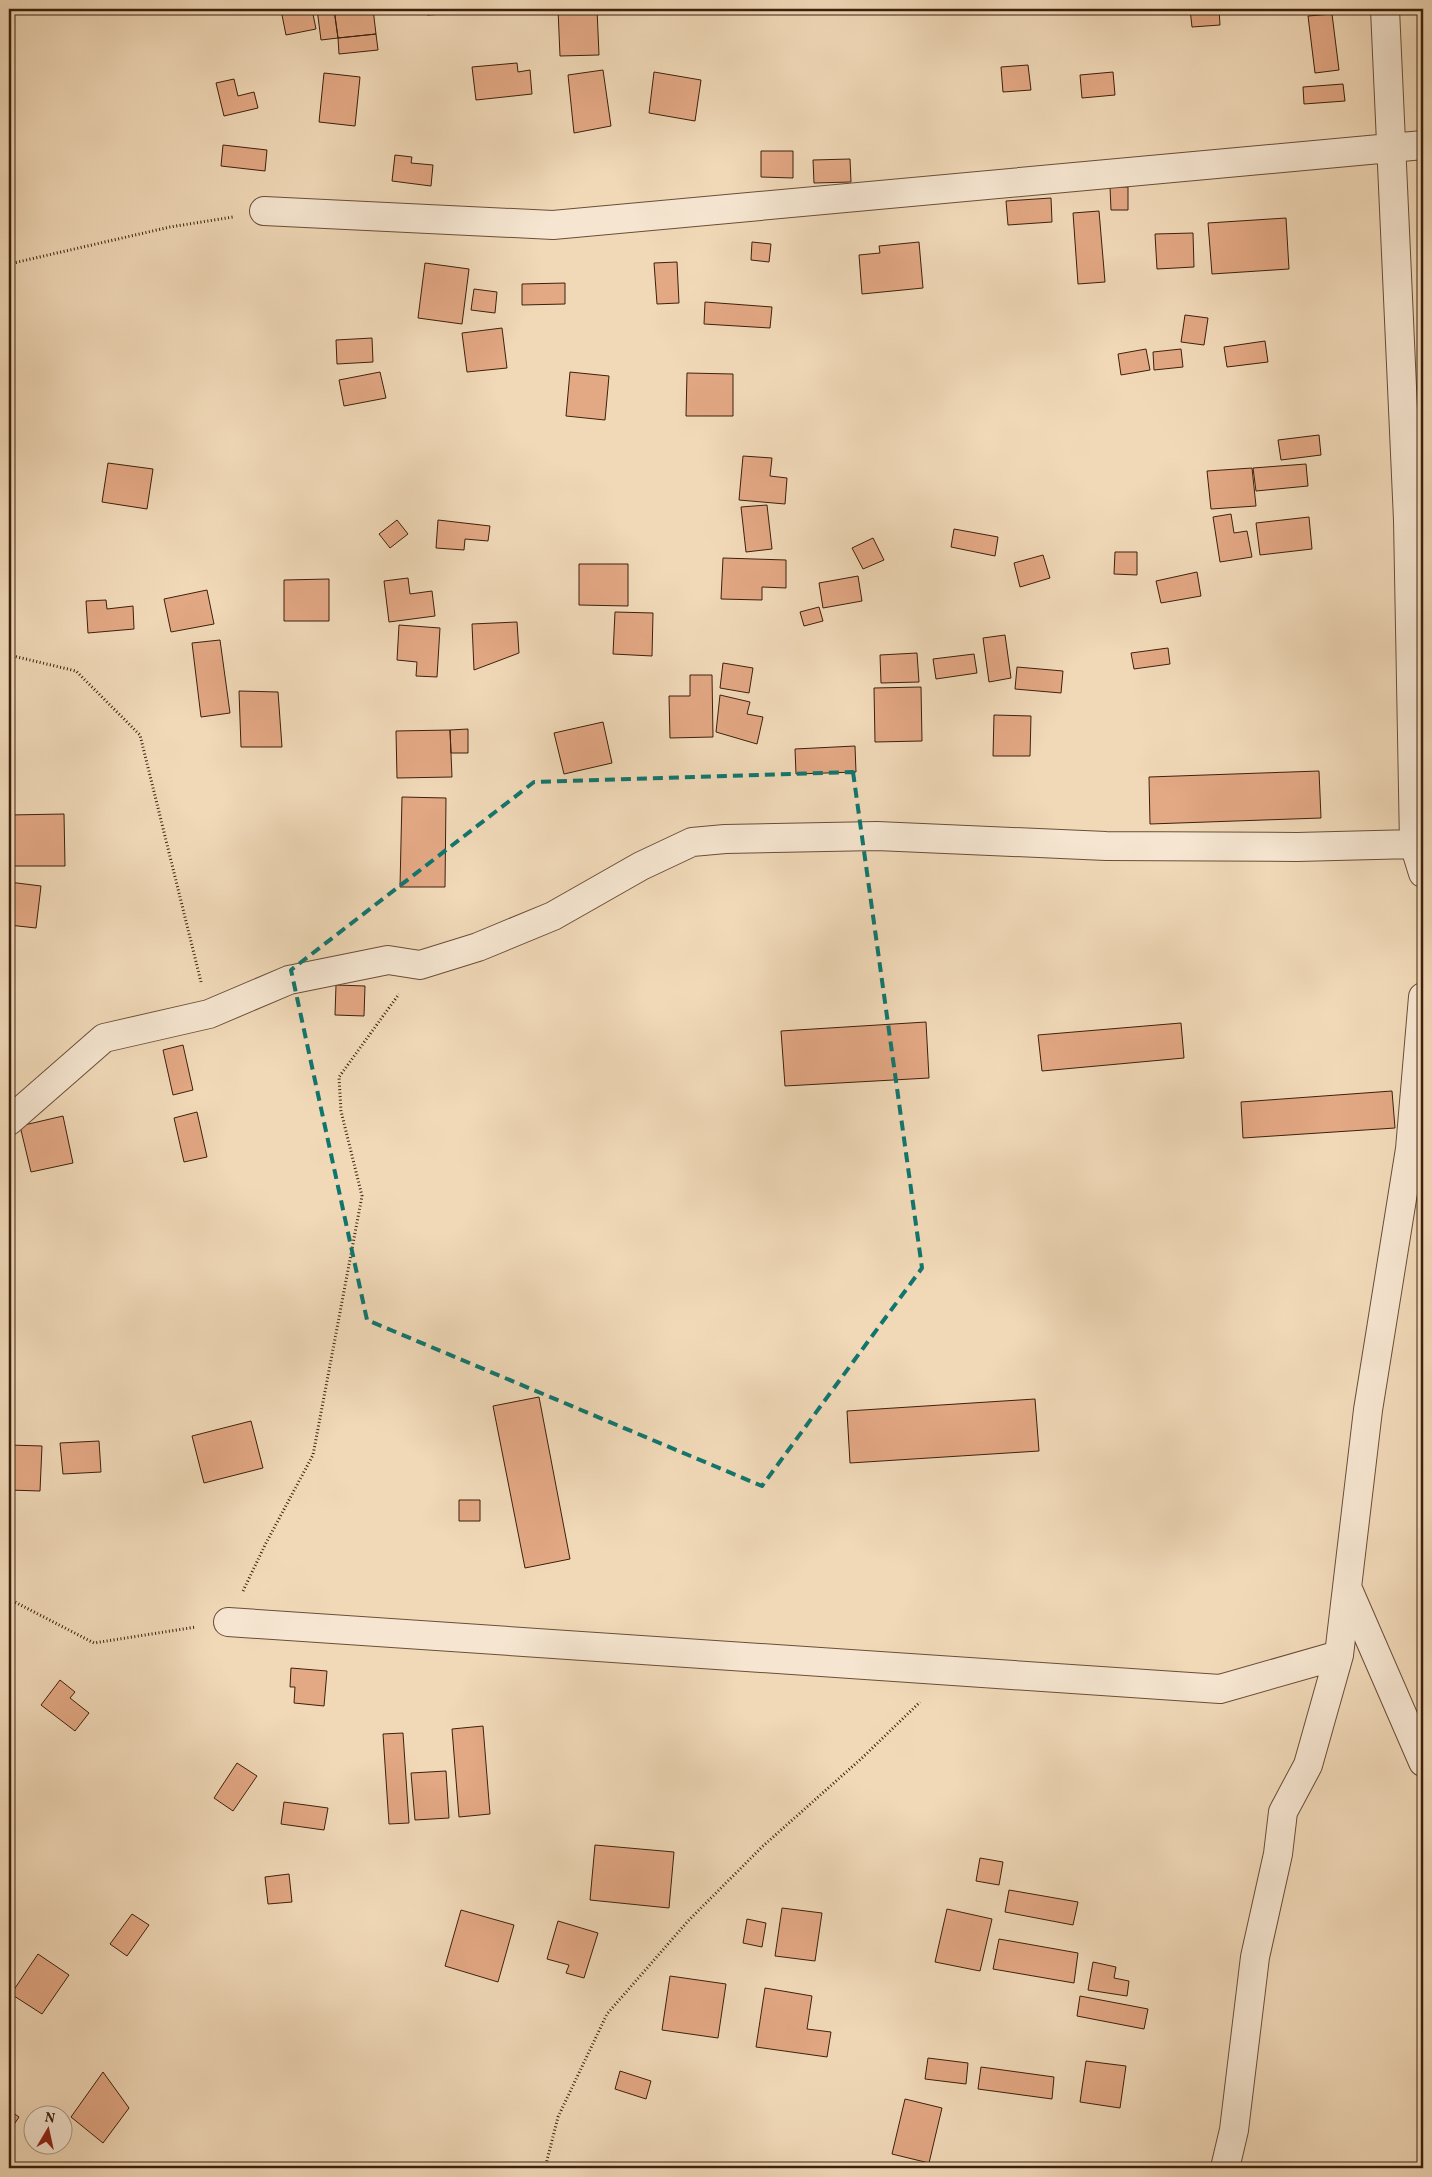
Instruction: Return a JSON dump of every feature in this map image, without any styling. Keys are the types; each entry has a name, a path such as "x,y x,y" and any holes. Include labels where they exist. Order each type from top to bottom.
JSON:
{"street":[{"path":"1385,9 1391,147 1416,519 1414,844 1423,873"},
{"path":"264,211 553,225 1423,145"},
{"path":"9,1121 104,1038 209,1014 289,980 388,960 420,965 478,947 552,916 641,866 692,842 877,836 1106,846 1297,847 1414,844"},
{"path":"1225,2168 1234,2130 1254,1957 1278,1854 1284,1812 1308,1765 1339,1655 1368,1410 1410,1149 1423,997"},
{"path":"1347,1586 1423,1762"},
{"path":"228,1622 1220,1689 1339,1655"}],"path":[{"path":"9,264 170,227 264,211"},
{"path":"9,655 76,671 140,735 209,1014"},
{"path":"9,1599 94,1643 228,1622 265,1545 313,1455 362,1196 341,1111 339,1076 420,965"},
{"path":"545,2168 558,2116 607,2014 688,1921 749,1860 862,1758 951,1671"}],"highlighted area":[{"path":"853,772 922,1268 762,1486 367,1320 291,970 534,782"}],"building":[{"path":"312,9 316,29 286,35 281,10"},
{"path":"317,9 334,9 338,38 321,40"},
{"path":"334,9 373,9 376,34 338,38"},
{"path":"427,9 444,9 445,14 427,15"},
{"path":"558,9 597,9 599,55 560,56"},
{"path":"1190,9 1219,9 1220,25 1192,27"},
{"path":"1332,14 1339,70 1315,73 1308,16"},
{"path":"376,34 378,50 339,54 338,38"},
{"path":"517,63 518,72 530,70 532,94 476,100 472,67"},
{"path":"1028,65 1031,90 1003,92 1001,67"},
{"path":"603,70 611,126 574,133 568,75"},
{"path":"654,72 701,80 695,121 649,113"},
{"path":"1113,72 1115,95 1082,98 1080,75"},
{"path":"324,73 360,77 355,126 319,122"},
{"path":"234,79 238,96 254,92 258,108 224,116 216,83"},
{"path":"1343,84 1345,101 1304,104 1303,87"},
{"path":"223,145 267,150 265,171 221,166"},
{"path":"761,151 793,151 793,178 761,177"},
{"path":"395,155 412,157 411,163 433,165 431,186 392,181"},
{"path":"850,159 851,182 814,183 813,160"},
{"path":"1110,187 1128,187 1128,210 1111,210"},
{"path":"1051,198 1052,222 1008,225 1006,201"},
{"path":"1099,211 1105,282 1078,284 1073,213"},
{"path":"1286,218 1289,269 1212,274 1208,223"},
{"path":"1193,233 1194,267 1157,269 1155,234"},
{"path":"752,242 771,244 769,262 751,260"},
{"path":"919,242 923,288 862,294 859,255 880,253 879,246"},
{"path":"677,262 679,303 657,304 654,263"},
{"path":"425,263 469,269 462,324 418,318"},
{"path":"565,283 565,304 522,305 522,284"},
{"path":"474,289 497,292 495,313 471,310"},
{"path":"705,302 772,307 770,328 704,324"},
{"path":"1185,315 1208,318 1204,345 1181,342"},
{"path":"502,328 507,368 467,372 462,333"},
{"path":"372,338 373,362 337,364 336,340"},
{"path":"1265,341 1268,362 1227,367 1224,347"},
{"path":"1146,349 1150,370 1121,375 1118,354"},
{"path":"1181,349 1183,367 1154,370 1153,352"},
{"path":"380,372 386,398 344,406 339,380"},
{"path":"570,372 609,376 605,420 566,416"},
{"path":"687,373 733,374 733,416 686,416"},
{"path":"1319,435 1321,455 1281,460 1278,440"},
{"path":"743,456 772,458 770,476 787,478 785,504 739,500"},
{"path":"108,463 153,469 147,509 102,502"},
{"path":"1306,464 1308,486 1256,491 1253,468"},
{"path":"1252,468 1256,506 1211,509 1207,471"},
{"path":"767,505 772,549 746,552 741,507"},
{"path":"1231,514 1234,533 1247,531 1252,557 1220,562 1213,517"},
{"path":"1309,517 1312,549 1260,555 1256,523"},
{"path":"397,520 408,534 390,548 379,534"},
{"path":"438,520 490,526 488,541 465,539 464,550 436,548"},
{"path":"954,529 998,537 995,556 951,547"},
{"path":"873,538 884,560 863,569 852,548"},
{"path":"1115,552 1137,552 1137,575 1114,574"},
{"path":"1043,555 1050,578 1020,587 1014,563"},
{"path":"723,558 786,560 786,588 762,587 762,600 721,599"},
{"path":"579,564 628,564 628,606 579,605"},
{"path":"1197,572 1201,596 1161,603 1156,581"},
{"path":"858,576 862,601 823,608 819,583"},
{"path":"408,578 410,594 432,591 435,616 389,622 384,581"},
{"path":"329,579 329,621 284,621 284,580"},
{"path":"207,590 214,624 171,632 164,599"},
{"path":"106,600 107,609 133,606 134,629 88,633 86,601"},
{"path":"819,607 823,621 804,626 800,612"},
{"path":"615,612 653,613 652,656 613,654"},
{"path":"517,622 519,653 474,670 472,624"},
{"path":"399,625 440,628 437,677 416,676 417,662 397,660"},
{"path":"1005,635 1011,678 989,682 983,638"},
{"path":"220,640 230,713 201,717 192,643"},
{"path":"1168,648 1170,664 1134,669 1131,653"},
{"path":"917,653 919,682 881,683 880,655"},
{"path":"974,654 977,673 936,679 933,659"},
{"path":"723,663 753,668 749,693 720,688"},
{"path":"1017,667 1063,671 1061,693 1015,689"},
{"path":"690,675 712,675 713,737 670,738 669,696 690,696"},
{"path":"921,687 922,741 875,742 874,688"},
{"path":"239,691 278,692 282,747 241,747"},
{"path":"720,695 750,702 747,714 763,717 757,744 716,732"},
{"path":"994,715 1031,716 1030,756 993,756"},
{"path":"603,722 612,763 564,774 554,733"},
{"path":"468,729 468,753 451,753 450,730"},
{"path":"450,730 452,777 397,778 396,731"},
{"path":"855,746 856,772 796,774 795,749"},
{"path":"1319,771 1321,818 1150,824 1149,777"},
{"path":"402,797 446,798 445,887 400,887"},
{"path":"64,814 65,866 9,866 9,815"},
{"path":"9,882 41,886 36,928 9,925"},
{"path":"336,985 365,986 364,1016 335,1015"},
{"path":"926,1022 929,1078 785,1086 781,1031"},
{"path":"1181,1023 1184,1058 1042,1071 1038,1035"},
{"path":"183,1045 193,1090 173,1095 163,1050"},
{"path":"1392,1091 1395,1128 1243,1138 1241,1102"},
{"path":"197,1112 207,1157 184,1162 174,1118"},
{"path":"63,1116 73,1163 31,1172 20,1126"},
{"path":"539,1397 570,1559 525,1568 493,1406"},
{"path":"1035,1399 1039,1451 850,1463 847,1411"},
{"path":"251,1421 263,1468 204,1483 192,1436"},
{"path":"99,1441 101,1472 63,1474 60,1443"},
{"path":"9,1445 42,1446 40,1491 9,1490"},
{"path":"459,1500 480,1500 480,1521 459,1521"},
{"path":"291,1668 327,1671 324,1706 294,1703 295,1687 290,1687"},
{"path":"60,1680 75,1692 70,1698 89,1713 75,1731 41,1705"},
{"path":"483,1726 490,1814 459,1817 452,1729"},
{"path":"403,1733 409,1823 389,1824 383,1734"},
{"path":"237,1763 257,1776 233,1811 214,1798"},
{"path":"446,1771 449,1818 415,1820 411,1773"},
{"path":"284,1802 328,1808 324,1830 281,1824"},
{"path":"595,1845 674,1852 669,1908 590,1900"},
{"path":"980,1858 1003,1862 999,1885 976,1881"},
{"path":"289,1874 292,1902 268,1904 265,1877"},
{"path":"1009,1890 1078,1902 1073,1925 1005,1912"},
{"path":"782,1908 822,1913 815,1961 775,1956"},
{"path":"947,1909 992,1919 980,1971 935,1962"},
{"path":"461,1910 514,1925 498,1982 445,1966"},
{"path":"132,1914 149,1925 127,1956 110,1944"},
{"path":"747,1919 766,1923 762,1947 743,1943"},
{"path":"558,1921 598,1933 584,1978 566,1973 569,1965 547,1959"},
{"path":"999,1939 1078,1953 1074,1983 993,1969"},
{"path":"38,1954 69,1975 42,2014 11,1994"},
{"path":"1093,1962 1116,1967 1114,1978 1129,1981 1127,1996 1088,1990"},
{"path":"670,1976 726,1984 718,2038 662,2030"},
{"path":"765,1988 812,1996 807,2029 831,2032 827,2057 756,2047"},
{"path":"1080,1996 1148,2009 1144,2029 1077,2016"},
{"path":"928,2058 968,2063 966,2084 925,2079"},
{"path":"1086,2061 1126,2066 1120,2108 1080,2102"},
{"path":"981,2067 1054,2077 1052,2099 978,2089"},
{"path":"620,2071 651,2081 646,2099 615,2089"},
{"path":"103,2072 129,2108 103,2143 72,2118"},
{"path":"905,2099 942,2108 929,2163 892,2154"},
{"path":"9,2110 19,2117 9,2132"}]}
